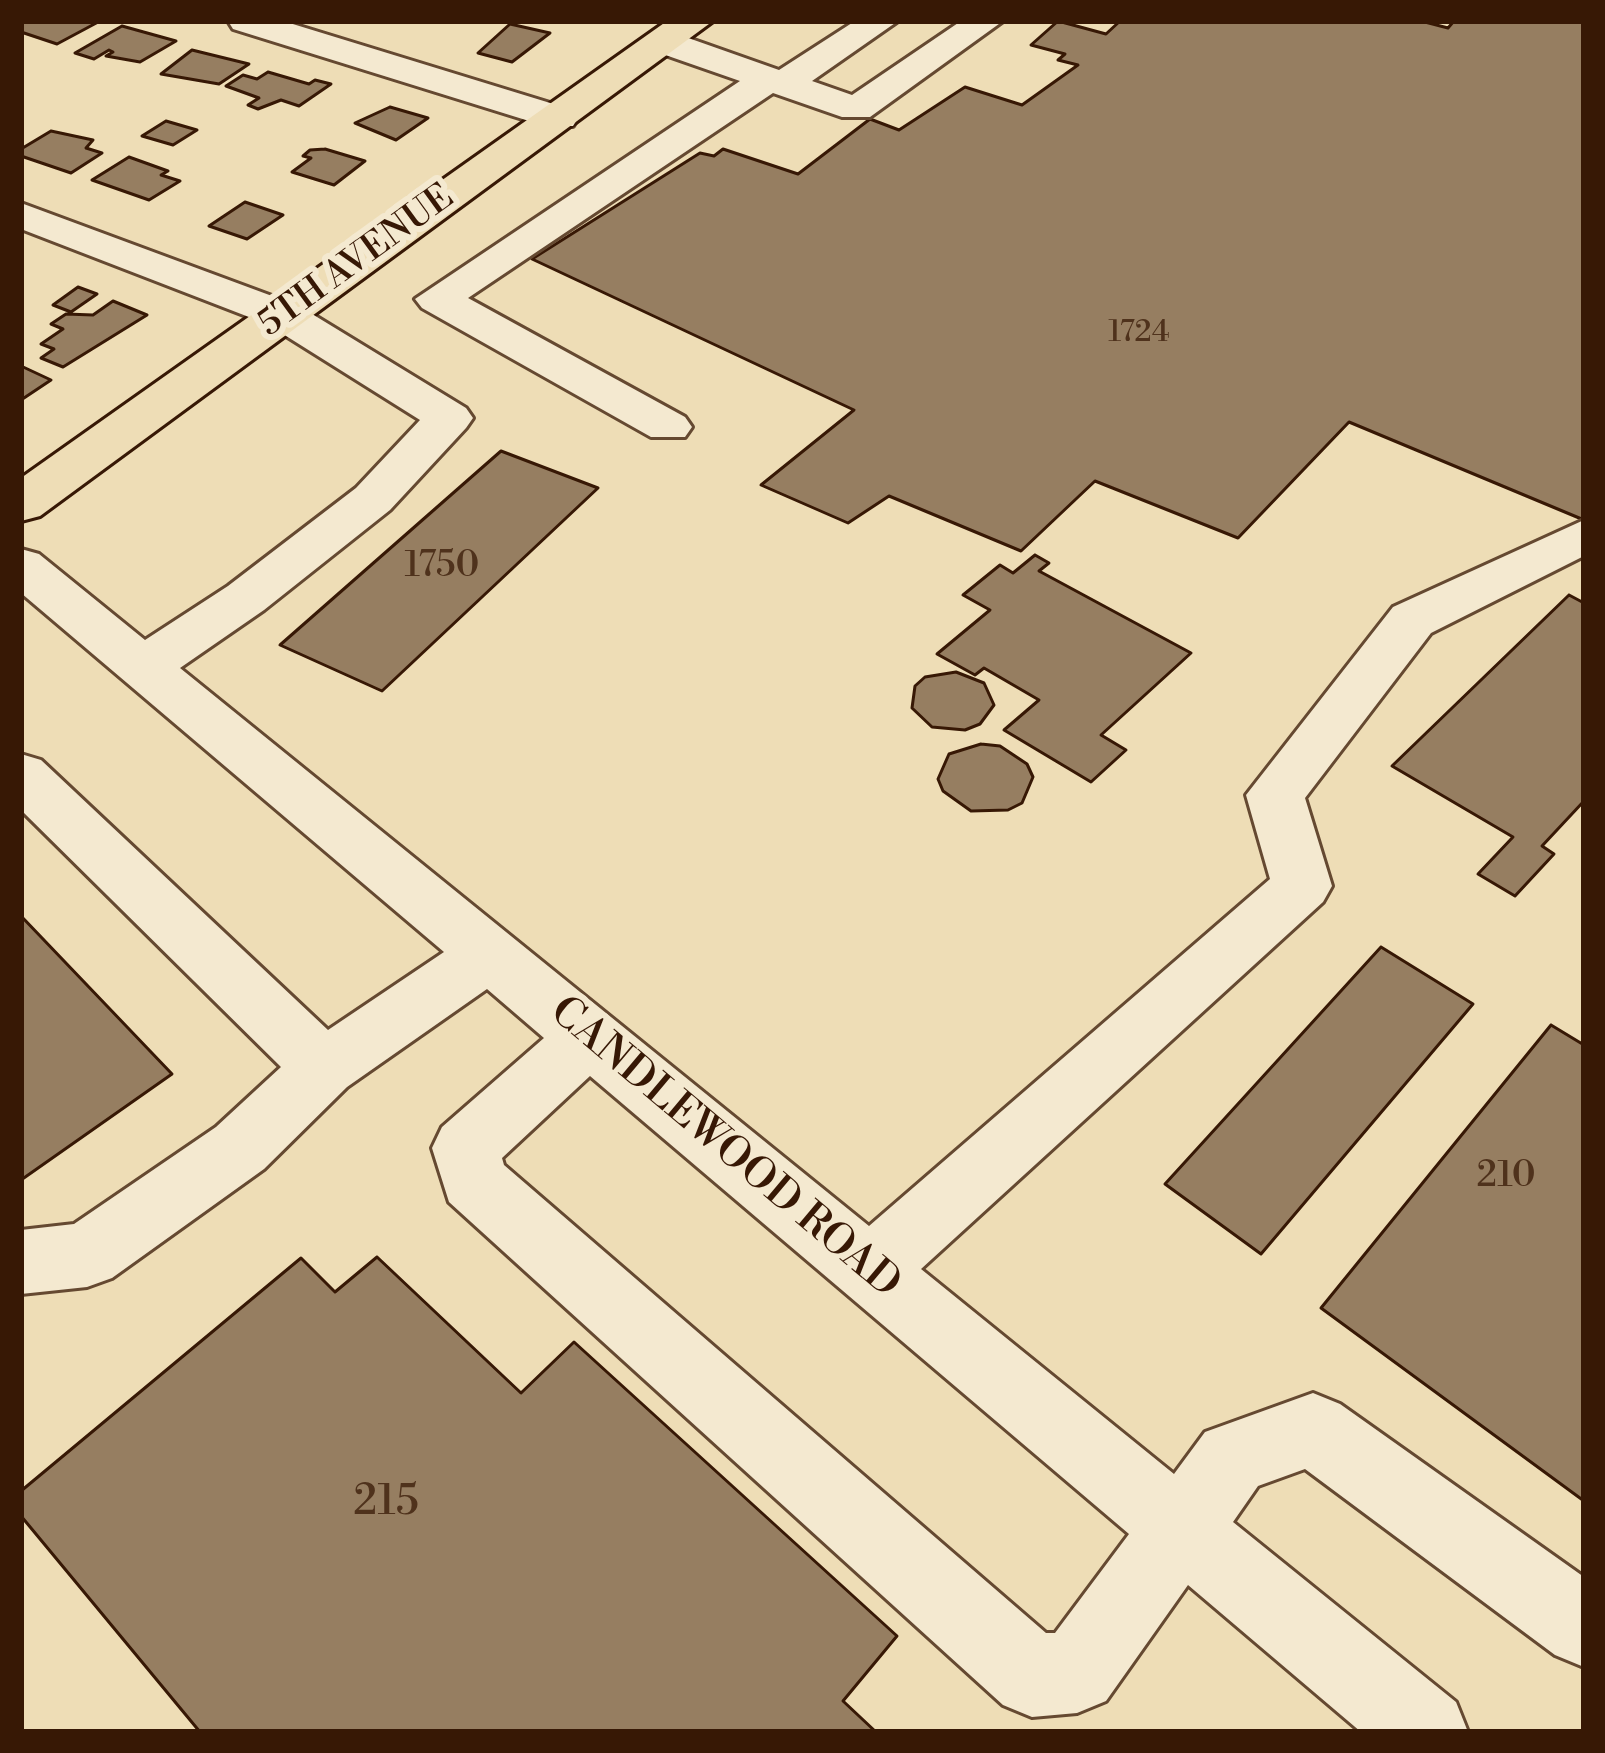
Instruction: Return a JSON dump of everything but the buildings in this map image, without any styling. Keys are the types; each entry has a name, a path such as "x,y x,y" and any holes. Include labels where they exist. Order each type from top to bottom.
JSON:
{"main road":[{"name":"5TH AVENUE","path":"21,504 679,32"}],"street":[{"path":"246,21 559,118"},
{"path":"668,427 436,299 777,81 880,21"},
{"path":"679,32 777,81 856,109 985,21"},
{"path":"21,215 283,314 449,418 373,500 246,598 143,668"},
{"path":"870,1270 1302,886 1275,795 1412,620 1584,536"},
{"name":"CANDLEWOOD ROAD","path":"21,566 1426,1732"},
{"path":"21,775 324,1068"},
{"path":"21,1262 87,1255 240,1148 324,1068 489,954"},
{"path":"590,1037 466,1148 473,1181 1032,1676 1077,1672 1184,1531 1232,1458 1312,1430 1584,1626"}]}
